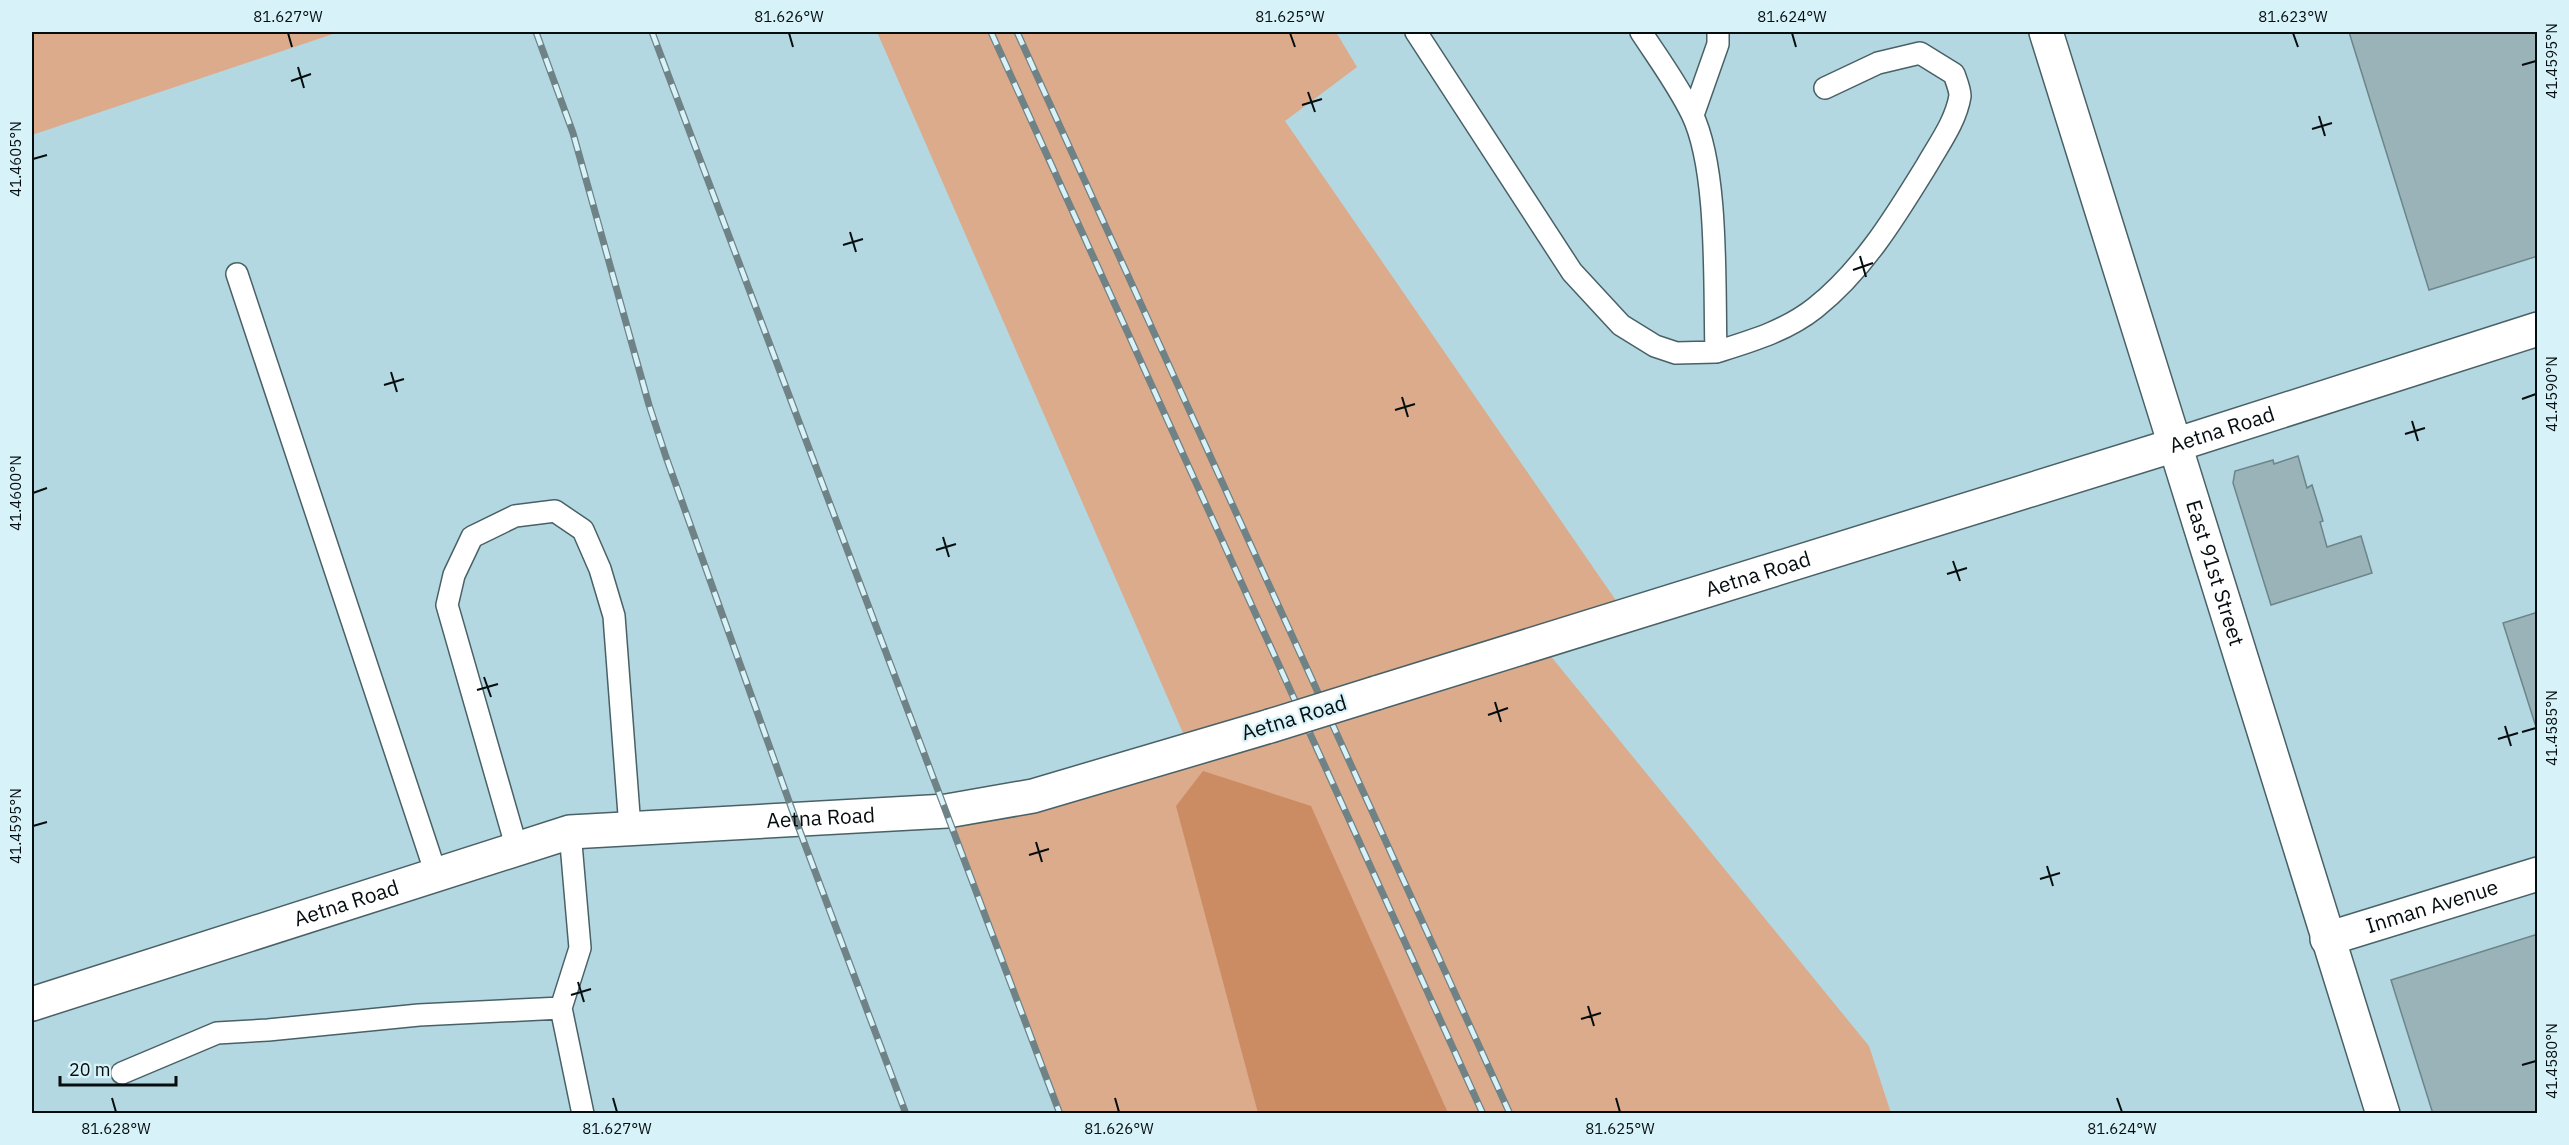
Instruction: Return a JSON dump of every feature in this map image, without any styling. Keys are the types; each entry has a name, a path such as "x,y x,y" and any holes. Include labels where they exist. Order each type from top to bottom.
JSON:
{"street":[{"name":"East 91st Street","path":"2046,32 2383,1113"},
{"name":"Aetna Road","path":"32,1004 570,832 947,811 1033,796 1270,726 2175,445 2538,329"},
{"name":"Inman Avenue","path":"2327,939 2538,874"}],"lane":[{"path":"1416,32 1580,281 1621,325 1655,346 1676,353 1716,352 1758,339 1791,324 1814,308 1847,279 1888,228 1917,181 1949,128 1960,94 1954,74 1920,53 1878,63 1825,88"},
{"path":"1641,32 1693,115 1707,174 1712,214 1716,352"},
{"path":"1693,115 1718,44 1718,32"},
{"path":"237,274 436,874"},
{"path":"517,849 447,605 454,575 472,537 514,516 555,511 583,530 600,569 614,616 630,828"},
{"path":"570,832 580,948 561,1008 583,1113"},
{"path":"122,1073 217,1033 419,1015 561,1008"}],"shaded area":[{"path":"32,32 2537,32 2537,1113 32,1113"},
{"path":"32,32 339,32 32,135"},
{"path":"877,32 1336,32 1357,67 1285,121 1626,615 1540,643 1869,1046 1891,1113 1060,1113 947,811 1190,749"},
{"path":"1203,771 1311,806 1448,1113 1258,1113 1176,806"}],"building":[{"path":"2349,32 2538,32 2538,256 2429,290"},
{"path":"2298,456 2307,488 2312,485 2323,521 2320,522 2327,547 2361,536 2372,573 2271,605 2233,483 2235,471 2273,460 2274,464"},
{"path":"2538,612 2538,726 2536,727 2503,623"},
{"path":"2538,934 2538,1114 2433,1114 2391,980"}],"railway":[{"path":"536,32 573,133 649,405 666,457 795,818 906,1114"},
{"path":"652,32 1060,1114"},
{"path":"991,32 1483,1114"},
{"path":"1017,32 1510,1114"}]}
